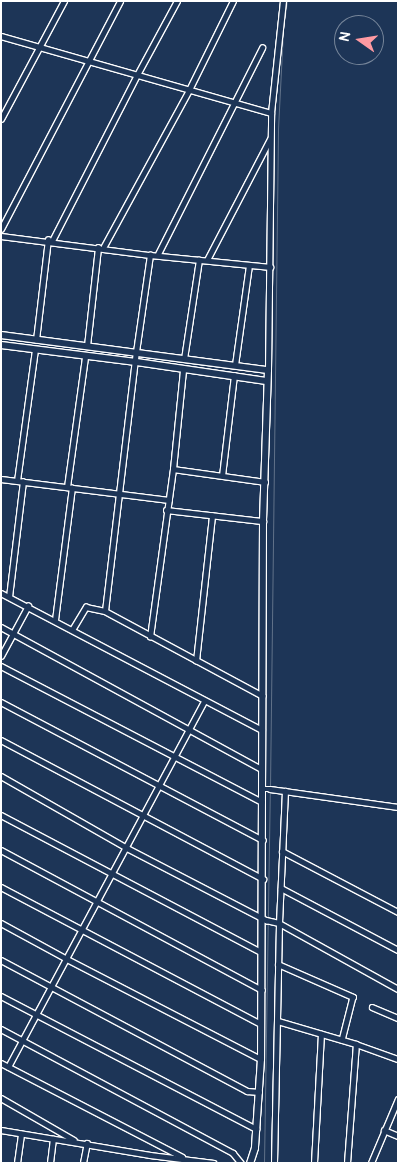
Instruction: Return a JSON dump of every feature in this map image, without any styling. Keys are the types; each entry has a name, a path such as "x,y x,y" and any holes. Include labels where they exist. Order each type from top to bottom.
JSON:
{"street":[{"path":"1,119 64,1"},
{"path":"1,229 120,1"},
{"path":"36,340 50,241 136,74 177,1"},
{"path":"87,346 101,248 189,90 233,1"},
{"path":"250,1163 255,1148 260,1092 261,952 266,919 263,879 262,802 264,789 261,769 263,521 268,370 271,113 283,1"},
{"path":"1,36 271,113"},
{"path":"158,254 262,48"},
{"path":"207,260 271,138"},
{"path":"1,236 150,255 158,254 270,267"},
{"path":"105,611 136,352 150,255"},
{"path":"184,359 199,260"},
{"path":"235,365 249,266"},
{"path":"1,335 268,370"},
{"path":"1,345 267,381"},
{"path":"17,481 35,350"},
{"path":"55,620 85,357"},
{"path":"150,637 173,469 183,370"},
{"path":"222,476 234,376"},
{"path":"173,469 265,482"},
{"path":"1,479 169,500"},
{"path":"9,597 23,482"},
{"path":"166,510 263,521"},
{"path":"196,661 212,516"},
{"path":"1,593 262,730"},
{"path":"1,656 28,606"},
{"path":"72,630 86,607 105,611 150,637 263,696"},
{"path":"1,627 261,769"},
{"path":"1,666 262,802"},
{"path":"8,1067 176,758 204,701"},
{"path":"1,702 263,840"},
{"path":"1,740 263,879"},
{"path":"1,776 127,848 266,919 279,923 398,989"},
{"path":"264,789 398,806"},
{"path":"274,1163 283,790"},
{"path":"1,815 261,952"},
{"path":"1,850 262,990"},
{"path":"282,851 398,912"},
{"path":"1,887 261,1024"},
{"path":"281,888 398,950"},
{"path":"1,923 67,959 261,1058"},
{"path":"1,960 247,1091 260,1092"},
{"path":"278,964 353,997 342,1040"},
{"path":"1,996 36,1016 149,1070 257,1128"},
{"path":"372,1007 398,1018"},
{"path":"278,1021 356,1044 398,1059"},
{"path":"1,1029 233,1154 241,1163"},
{"path":"314,1163 321,1034"},
{"path":"347,1163 356,1044"},
{"path":"1,1064 184,1158"},
{"path":"1,1098 77,1142"},
{"path":"371,1163 398,1099"},
{"path":"1,1130 150,1155 213,1163"},
{"path":"384,1130 398,1136"},
{"path":"17,1163 21,1134"},
{"path":"50,1163 53,1139"},
{"path":"83,1163 87,1143"},
{"path":"149,1163 150,1155"}],"waterway":[{"path":"270,787 278,129 283,29 287,1"},
{"path":"264,1163 270,791"}]}
